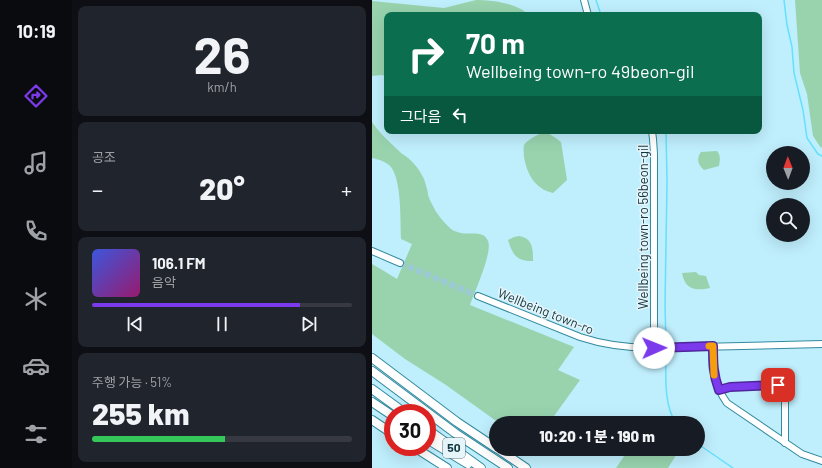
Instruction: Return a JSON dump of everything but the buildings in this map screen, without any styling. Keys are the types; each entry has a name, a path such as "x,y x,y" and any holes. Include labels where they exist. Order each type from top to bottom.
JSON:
{"highway":[{"path":"372,358 457,422 489,443"},
{"path":"372,371 454,433 508,468"},
{"path":"372,389 393,404"},
{"path":"372,402 384,410"},
{"path":"372,420 384,428"},
{"name":"50","path":"436,436 481,468"},
{"name":"50","path":"436,445 473,468"},
{"name":"50","path":"428,456 447,468"},
{"path":"509,456 526,468"}],"street":[{"path":"584,0 587,12"},
{"name":"Wellbeing town-ro 56beon-gil","path":"652,134 654,154 654,348"},
{"path":"372,251 400,263"},
{"name":"Wellbeing town-ro","path":"478,296 580,337 610,345 639,348 662,348 822,344"},
{"path":"713,346 715,381 727,402 802,454 822,461"},
{"path":"719,390 730,387 778,385 786,393 785,443"}],"green space":[{"path":"476,0 511,5 525,12 384,12 384,76 372,76 372,1 444,8"},
{"path":"795,0 822,0 821,148 813,136 807,94 800,73"},
{"path":"372,122 378,130 419,170 425,181 428,195 439,216 445,223 451,229 459,233 480,234 483,235 488,241 489,246 486,263 470,305 574,347 558,370 580,380 554,416 489,416 446,385 405,359 372,334 372,264 397,279 412,244 401,239 399,191 395,174 391,167 387,164 372,158"},
{"path":"540,134 549,134 561,142 567,180 553,193 541,188 533,180 527,169 524,157 524,145"},
{"path":"717,151 720,156 719,166 704,170 698,162 701,152"},
{"path":"519,236 524,237 530,242 533,261 519,259 514,254 508,240"},
{"path":"696,272 699,275 706,276 710,288 696,289 688,286 683,279 682,273"},
{"path":"624,456 676,456 668,468 616,468"}],"waterway":[{"path":"596,0 600,12"},
{"path":"784,0 787,25 792,47 794,73 803,110 807,138 818,154 822,156"},
{"path":"666,134 666,345"},
{"path":"666,349 666,388 672,416"},
{"path":"705,449 733,468"}],"tunnel":[{"path":"400,263 478,296"}],"slow traffic":[{"path":"709,346 713,346 714,375"}],"route":[{"path":"654,348 713,346 715,381 719,390 730,387 778,385"}]}
